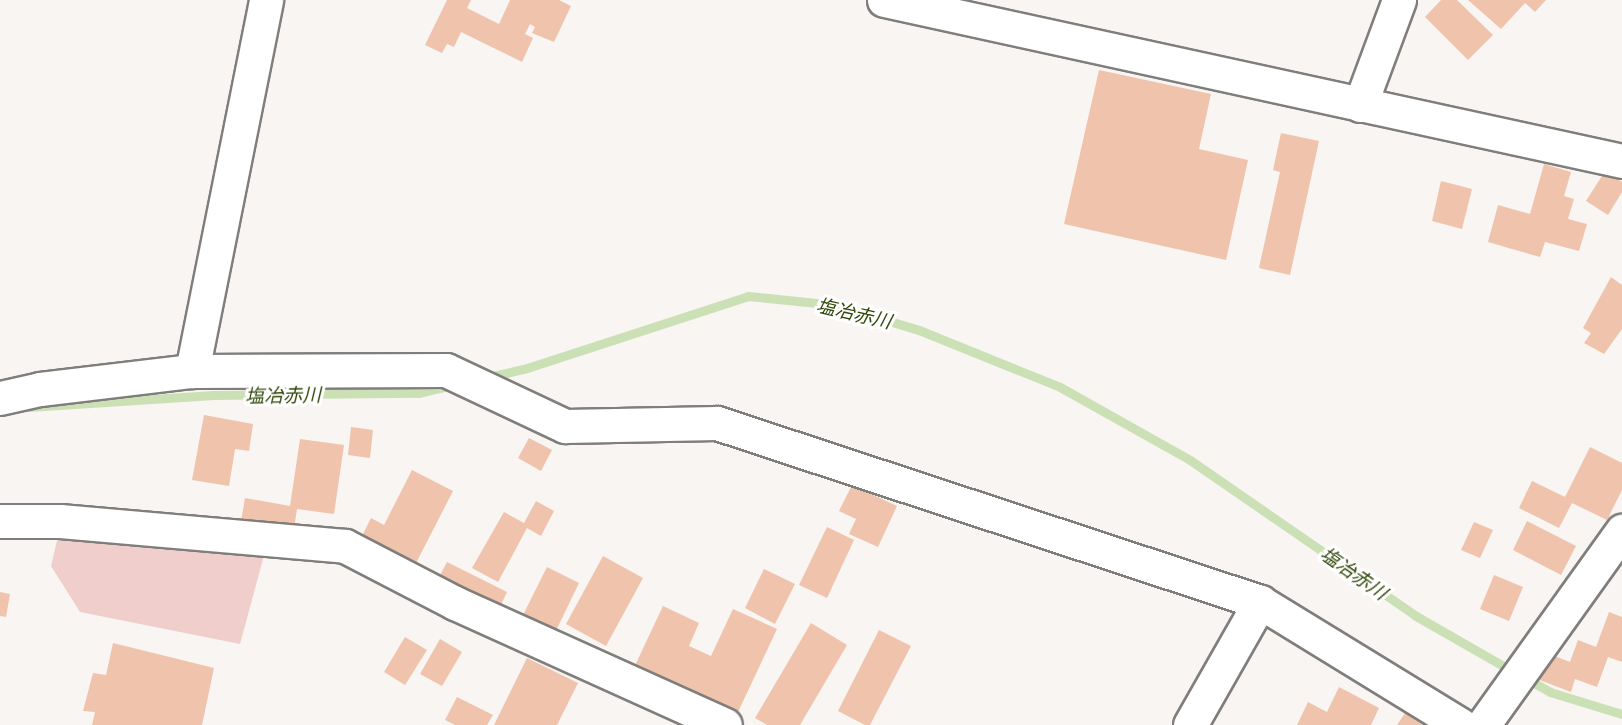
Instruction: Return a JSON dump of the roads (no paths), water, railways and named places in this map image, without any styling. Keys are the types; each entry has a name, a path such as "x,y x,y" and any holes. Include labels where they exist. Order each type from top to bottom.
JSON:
{"street":[{"path":"192,371 266,0"},
{"path":"884,0 1360,106 1622,161"},
{"path":"1360,106 1399,0"},
{"path":"0,398 40,389 192,371 446,370 565,426 717,423 1260,603 1461,725"},
{"path":"0,521 60,521 345,546 455,603 724,725"},
{"path":"1483,725 1622,531"},
{"path":"1190,725 1260,603"}],"waterway":[{"name":"塩冶赤川","path":"485,378 527,368 748,296 836,305 919,330 1060,387 1190,460 1416,616 1512,671"},
{"name":"塩冶赤川","path":"29,407 214,395 418,393 454,385"},
{"name":"塩冶赤川","path":"1525,678 1550,692 1622,714"}]}
